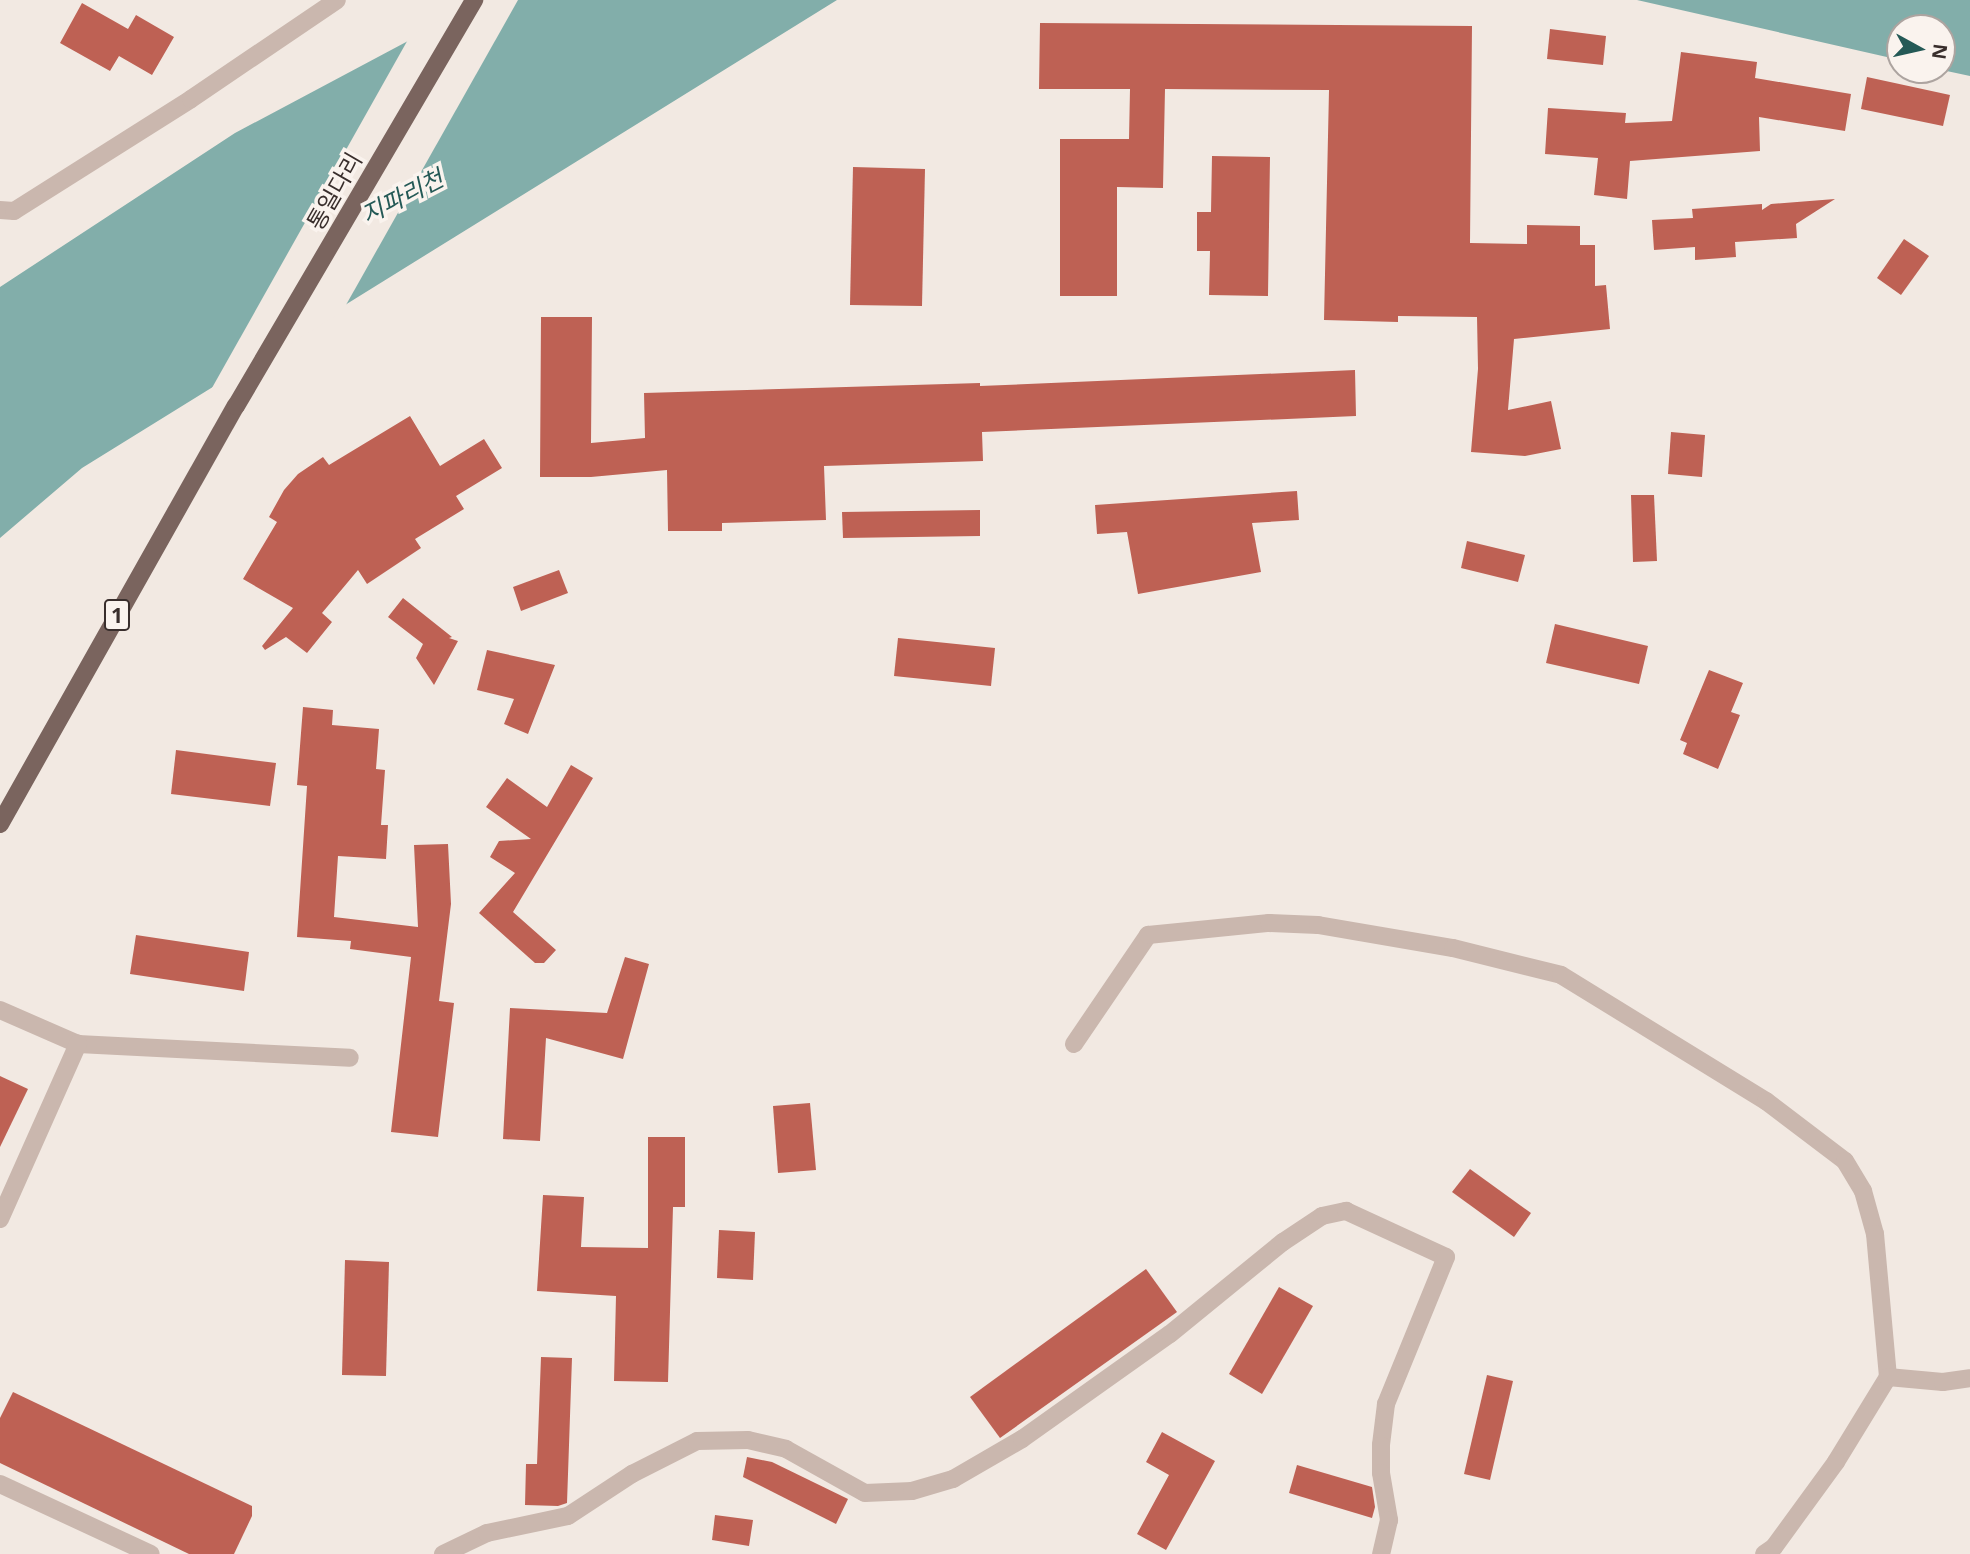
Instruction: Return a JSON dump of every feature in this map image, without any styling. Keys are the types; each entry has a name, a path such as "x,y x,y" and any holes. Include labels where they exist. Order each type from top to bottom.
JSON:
{"main road":[{"name":"통일다리","path":"0,824 236,406 474,0"}],"street":[{"path":"0,210 14,211 191,99 337,0"},
{"path":"1074,1044 1148,935 1269,923 1318,925 1453,948 1561,975 1766,1101 1845,1161 1863,1191 1875,1234 1888,1377 1836,1462 1774,1547 1764,1554"},
{"path":"0,1010 78,1044 350,1058"},
{"path":"0,1219 78,1044"},
{"path":"443,1554 488,1533 568,1516 632,1474 697,1441 747,1440 786,1449 865,1493 912,1491 953,1479 1022,1439 1170,1334 1283,1242 1322,1216 1346,1211 1447,1257 1386,1404 1381,1472 1389,1520 1381,1554"},
{"path":"1888,1377 1943,1382 1970,1378"},
{"path":"0,1485 151,1554"}],"water":[{"name":"지파리천","path":"485,0 837,0 82,468 0,538 0,287 235,133"},
{"path":"1637,0 1970,0 1970,76 1956,73 1956,14 1886,14 1886,57"}],"pier":[{"path":"480,0 518,0 342,312 208,395 410,36"}],"building":[{"path":"82,3 128,29 136,15 174,37 152,75 119,56 110,71 60,43"},
{"path":"1040,23 1472,26 1470,243 1527,244 1527,225 1580,226 1580,245 1595,245 1595,286 1606,285 1610,329 1514,339 1508,410 1551,401 1561,449 1525,456 1471,452 1478,369 1477,317 1398,316 1398,322 1324,320 1329,90 1165,89 1163,188 1117,187 1117,296 1060,296 1060,139 1129,139 1130,89 1039,89"},
{"path":"1550,29 1606,36 1603,65 1547,59"},
{"path":"1681,52 1757,62 1755,78 1851,94 1845,131 1759,117 1760,151 1630,161 1627,199 1594,195 1598,158 1545,154 1548,108 1626,113 1625,123 1672,121"},
{"path":"1867,77 1886,81 1886,84 1899,84 1950,95 1943,126 1861,109"},
{"path":"1212,156 1270,157 1268,296 1209,295 1210,251 1197,251 1197,212 1211,212"},
{"path":"853,167 925,169 922,306 850,305"},
{"path":"1835,199 1796,224 1797,238 1735,242 1736,257 1695,260 1695,247 1654,250 1652,220 1693,218 1692,209 1762,204 1762,210 1771,204"},
{"path":"1904,239 1929,256 1901,295 1877,278"},
{"path":"541,317 592,317 591,443 645,438 644,393 980,383 980,386 1355,370 1356,416 982,432 983,461 824,466 826,520 722,523 722,531 668,531 667,470 591,477 540,477"},
{"path":"410,416 440,466 484,439 502,468 456,496 464,509 415,539 421,548 367,584 358,570 322,613 332,622 307,653 286,637 265,650 262,646 293,608 243,579 277,522 269,517 284,490 298,474 323,457 329,465"},
{"path":"1671,432 1705,435 1702,477 1668,474"},
{"path":"1297,491 1299,520 1252,523 1261,572 1138,594 1127,532 1097,534 1095,505"},
{"path":"1631,495 1654,495 1657,561 1633,562"},
{"path":"980,510 980,536 843,538 842,512"},
{"path":"1467,541 1525,555 1518,582 1461,568"},
{"path":"559,570 568,593 521,611 513,587"},
{"path":"403,598 452,637 449,638 458,641 434,685 416,658 423,644 388,617"},
{"path":"1555,624 1648,646 1639,684 1546,663"},
{"path":"898,638 995,648 991,686 894,676"},
{"path":"487,650 555,665 528,734 504,724 514,699 477,690"},
{"path":"1709,670 1743,683 1731,712 1740,715 1718,769 1683,754 1687,743 1680,740"},
{"path":"303,707 333,710 332,725 379,729 376,769 385,770 381,825 388,825 386,859 338,856 334,917 418,927 414,845 448,844 451,904 439,1001 454,1003 438,1137 391,1132 411,957 350,949 351,941 297,937 307,786 297,785"},
{"path":"176,750 276,763 270,806 171,794"},
{"path":"571,765 593,778 513,912 556,950 544,963 535,963 479,913 515,873 490,857 499,841 531,839 486,807 507,778 547,807"},
{"path":"136,935 249,952 244,991 130,974"},
{"path":"625,957 649,964 623,1059 546,1038 540,1141 503,1139 510,1008 607,1013"},
{"path":"0,1076 28,1089 0,1147"},
{"path":"810,1103 816,1170 778,1173 773,1106"},
{"path":"648,1137 685,1137 685,1207 673,1207 668,1382 614,1381 616,1296 537,1291 543,1195 584,1197 581,1247 648,1248"},
{"path":"1470,1169 1531,1213 1514,1237 1452,1192"},
{"path":"719,1230 755,1232 753,1280 717,1278"},
{"path":"345,1260 389,1262 386,1376 342,1375"},
{"path":"1146,1269 1177,1312 1000,1438 970,1397"},
{"path":"1279,1287 1313,1306 1262,1394 1229,1374"},
{"path":"541,1357 572,1358 567,1503 558,1506 525,1505 526,1464 537,1464"},
{"path":"1487,1375 1513,1381 1490,1480 1464,1474"},
{"path":"13,1392 252,1506 252,1516 234,1554 189,1554 0,1463 0,1418"},
{"path":"1162,1432 1215,1461 1166,1550 1137,1534 1169,1475 1146,1462"},
{"path":"747,1457 772,1462 848,1499 836,1524 743,1477"},
{"path":"1297,1465 1372,1487 1375,1507 1372,1518 1289,1493"},
{"path":"715,1515 753,1520 749,1546 712,1540"}]}
